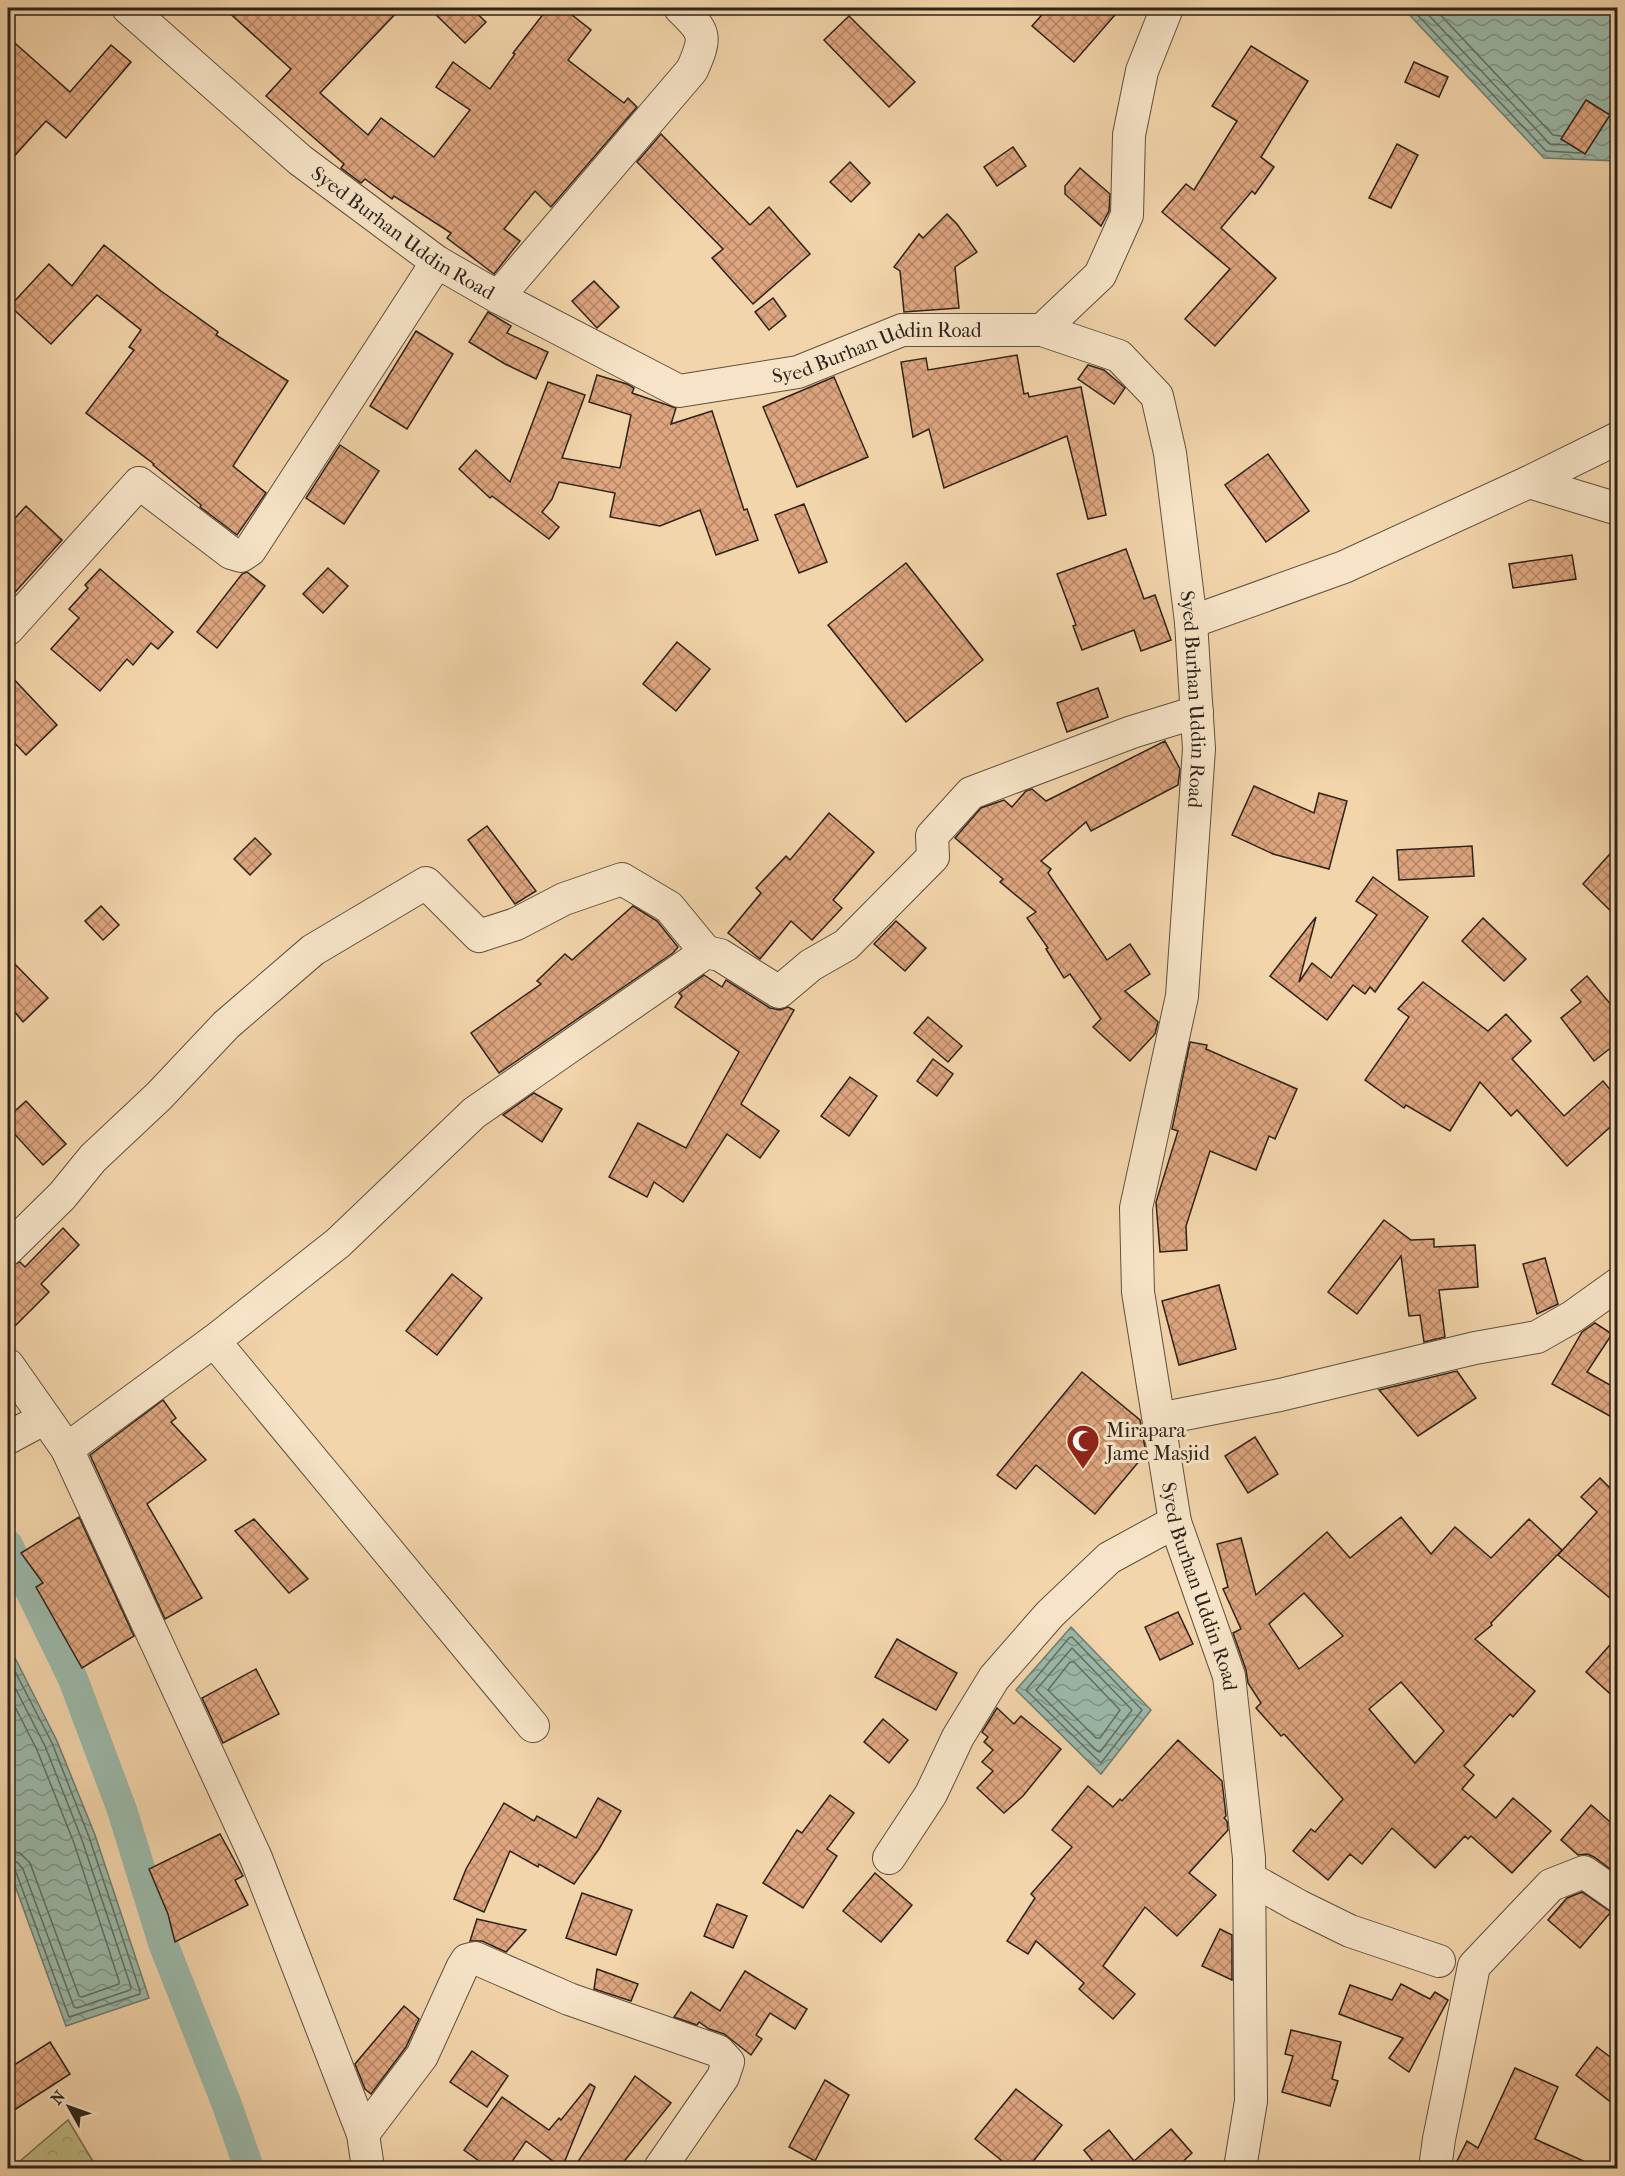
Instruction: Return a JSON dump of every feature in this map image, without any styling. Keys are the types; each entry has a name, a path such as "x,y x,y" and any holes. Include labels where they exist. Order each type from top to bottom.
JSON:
{"street":[{"name":"Syed Burhan Uddin Road","path":"128,8 300,160 437,262 498,297 679,391 798,372 902,330 1042,330 1119,356 1157,396 1170,453 1191,622 1199,749 1182,996 1136,1208 1138,1292 1175,1522 1229,1676 1249,1858 1251,2100 1240,2169"},
{"path":"498,297 692,70 703,45 700,26 680,8"},
{"path":"1042,330 1100,275 1127,215 1129,135 1142,70 1167,8"},
{"path":"8,629 139,483 231,553 241,556 250,550 437,262"},
{"path":"1191,622 1344,567 1529,482 1617,438"},
{"path":"1529,482 1617,509"},
{"path":"8,1249 62,1196 93,1158 159,1096 226,1025 313,950 426,882 479,936 516,924 564,899 622,879 669,907 706,952 720,955 779,992 811,965 846,945 933,857 932,836 971,792 1132,732 1197,712"},
{"path":"67,1449 214,1341 338,1243 474,1113 706,952"},
{"path":"1159,1419 1280,1395 1475,1348 1537,1337 1572,1317 1617,1284"},
{"path":"214,1341 533,1726"},
{"path":"8,1365 67,1449 256,1858 363,2134 368,2169"},
{"path":"11,1436 45,1418"},
{"path":"889,1858 931,1794 958,1737 994,1678 1050,1614 1109,1558 1175,1522"},
{"path":"1435,2169 1473,1966 1551,1885 1584,1872 1617,1896"},
{"path":"1249,1878 1350,1931 1439,1961"},
{"path":"363,2134 422,2056 462,1968 467,1960 475,1958 569,1999 718,2051 728,2062 723,2077 660,2169"}],"green space":[{"path":"68,2120 97,2168 12,2168"}],"water":[{"path":"1403,8 1617,8 1617,161 1544,158"},
{"path":"1071,1627 1151,1710 1101,1774 1016,1690"},
{"path":"8,1644 57,1741 95,1835 149,1998 66,2026 8,1866"}],"building":[{"path":"224,8 401,8 320,93 368,135 381,118 434,157 470,110 436,87 453,62 490,89 515,54 513,53 548,8 563,8 591,30 568,60 624,103 628,98 637,107 551,207 535,191 504,229 520,241 494,274 447,238 451,233 394,196 392,199 365,179 361,183 341,168 344,164 266,96 291,69"},
{"path":"429,8 471,8 486,22 465,43"},
{"path":"1048,8 1121,8 1074,62 1032,26"},
{"path":"849,16 915,82 889,107 824,40"},
{"path":"8,37 70,92 111,45 131,62 66,138 46,121 8,163"},
{"path":"1251,46 1308,81 1261,157 1274,167 1255,194 1252,191 1221,228 1276,278 1215,346 1185,319 1230,269 1162,212 1186,184 1194,190 1237,121 1212,106"},
{"path":"1414,62 1448,77 1439,97 1405,82"},
{"path":"1586,100 1610,115 1585,154 1561,139"},
{"path":"661,134 750,225 769,207 810,254 753,304 712,258 723,249 637,162"},
{"path":"1397,144 1418,155 1391,208 1369,198"},
{"path":"1013,147 1026,166 997,186 984,167"},
{"path":"850,162 870,183 851,202 830,182"},
{"path":"1080,168 1110,194 1109,211 1101,226 1065,194 1065,186"},
{"path":"947,214 977,252 955,267 959,308 904,312 900,271 894,267 919,234 923,238"},
{"path":"104,245 161,291 218,332 216,335 288,381 233,466 266,493 237,535 200,507 201,505 154,464 86,413 134,350 129,347 141,330 97,295 51,344 10,306 49,264 72,286"},
{"path":"594,281 619,307 597,328 572,301"},
{"path":"773,298 786,316 769,330 755,312"},
{"path":"488,312 511,326 507,333 548,352 536,379 505,364 469,342"},
{"path":"416,331 453,354 407,429 370,406"},
{"path":"1017,355 1024,394 1028,393 1029,397 1081,387 1106,515 1088,519 1067,436 944,488 929,429 913,437 901,362 926,358 928,370"},
{"path":"1088,365 1104,370 1125,388 1114,404 1078,379"},
{"path":"597,375 627,384 634,388 632,393 676,408 671,424 712,411 744,510 747,509 758,540 716,555 700,510 660,526 610,517 615,493 559,482 552,499 542,512 559,527 549,539 492,496 490,498 459,469 476,450 510,482 548,382 585,395 562,458 620,468 631,415 589,402"},
{"path":"834,377 868,457 797,487 763,407"},
{"path":"340,445 379,471 344,524 306,498"},
{"path":"1268,454 1309,511 1266,542 1225,485"},
{"path":"804,504 827,562 799,573 775,515"},
{"path":"26,506 62,540 8,600 8,526"},
{"path":"1126,549 1144,599 1155,595 1171,640 1141,651 1134,630 1082,650 1073,626 1076,625 1057,574"},
{"path":"1572,555 1576,579 1513,588 1509,564"},
{"path":"906,563 983,660 906,722 828,625"},
{"path":"328,568 348,586 323,613 303,594"},
{"path":"100,569 173,632 158,649 151,643 133,665 127,659 100,691 51,649 79,618 69,609 88,588 85,585"},
{"path":"247,572 265,586 217,648 197,632 242,574"},
{"path":"677,642 710,669 676,711 643,684"},
{"path":"8,673 57,725 26,755 8,736"},
{"path":"1098,688 1108,717 1067,732 1057,703"},
{"path":"1165,741 1180,769 1178,785 1091,831 1086,822 1041,861 1051,869 1048,873 1107,960 1130,944 1150,974 1125,991 1158,1022 1155,1034 1130,1061 1093,1027 1101,1019 1070,974 1064,978 1046,949 1048,948 1027,918 1036,912 1000,882 1003,879 955,838 981,808 1004,800 1012,807 1026,791 1032,789 1046,801"},
{"path":"1254,786 1314,813 1319,793 1347,801 1329,869 1273,854 1232,835"},
{"path":"829,813 874,852 833,900 842,908 812,940 791,921 760,959 728,933 761,893 756,888 786,856 790,860"},
{"path":"487,826 536,891 515,904 468,840"},
{"path":"255,838 271,854 250,875 234,859"},
{"path":"1472,846 1474,876 1399,880 1397,850"},
{"path":"1617,846 1617,917 1583,884"},
{"path":"1373,877 1428,917 1375,992 1370,987 1365,994 1353,985 1327,1020 1270,976 1316,917 1299,982 1312,963 1331,978 1377,915 1356,901"},
{"path":"101,906 119,925 103,940 85,921"},
{"path":"633,906 657,921 678,947 673,953 499,1073 471,1033 541,984 537,981 565,954 572,960"},
{"path":"1483,918 1526,959 1504,981 1462,941"},
{"path":"896,921 926,948 905,971 874,944"},
{"path":"8,957 48,998 23,1022 8,1004"},
{"path":"704,975 722,987 726,980 770,1008 780,1010 788,1007 794,1010 741,1104 779,1131 760,1158 727,1134 683,1202 654,1182 647,1197 609,1177 638,1123 686,1148 739,1052 675,1007 682,996 679,993"},
{"path":"1587,976 1617,1012 1617,1043 1594,1061 1561,1018 1581,1002 1571,990"},
{"path":"1423,982 1488,1031 1506,1014 1531,1041 1512,1059 1564,1116 1603,1081 1617,1098 1617,1121 1567,1166 1517,1110 1511,1116 1480,1082 1450,1131 1406,1105 1404,1108 1365,1080 1409,1017 1398,1009"},
{"path":"928,1017 962,1046 948,1062 914,1033"},
{"path":"1190,1042 1207,1045 1206,1049 1297,1089 1275,1139 1269,1136 1256,1170 1210,1151 1186,1226 1187,1250 1160,1252 1156,1202 1178,1131 1172,1129"},
{"path":"933,1059 953,1074 937,1096 917,1081"},
{"path":"850,1077 877,1096 849,1136 821,1116"},
{"path":"534,1093 562,1109 542,1142 503,1115"},
{"path":"26,1101 66,1144 43,1165 8,1127 8,1117"},
{"path":"1384,1220 1411,1240 1434,1239 1434,1247 1475,1245 1478,1287 1439,1290 1445,1337 1424,1342 1420,1315 1409,1316 1401,1256 1357,1314 1328,1292"},
{"path":"63,1228 79,1245 41,1284 49,1292 8,1333 8,1266 20,1262 25,1267"},
{"path":"1545,1258 1558,1304 1537,1314 1523,1264"},
{"path":"452,1274 482,1298 437,1355 406,1331"},
{"path":"1219,1285 1236,1349 1179,1365 1162,1301"},
{"path":"1595,1323 1612,1334 1587,1372 1617,1389 1617,1420 1552,1384 1582,1332"},
{"path":"1457,1371 1476,1398 1418,1436 1379,1390"},
{"path":"1082,1372 1140,1420 1146,1453 1095,1514 1036,1465 1016,1489 997,1475"},
{"path":"163,1400 176,1418 171,1422 206,1460 147,1504 202,1598 165,1619 90,1455"},
{"path":"1255,1437 1278,1474 1248,1493 1225,1456"},
{"path":"1600,1478 1614,1492 1617,1489 1617,1604 1558,1555 1597,1512 1581,1497"},
{"path":"79,1517 134,1636 82,1668 36,1587 43,1583 21,1553"},
{"path":"1401,1517 1431,1554 1455,1527 1491,1558 1529,1519 1562,1550 1491,1623 1492,1625 1475,1639 1535,1691 1513,1717 1510,1714 1464,1766 1474,1775 1462,1789 1496,1818 1513,1798 1551,1831 1512,1873 1471,1836 1468,1839 1465,1836 1435,1868 1392,1828 1362,1864 1350,1854 1328,1880 1293,1851 1311,1829 1315,1832 1343,1799 1284,1734 1281,1736 1256,1708 1261,1703 1248,1683 1246,1670 1233,1633 1241,1629 1223,1589 1228,1587 1217,1544 1241,1538 1256,1595 1327,1532 1350,1558","holes":["1304,1593 1343,1636 1299,1669 1269,1624","1401,1682 1444,1731 1415,1763 1369,1709"]},
{"path":"254,1519 308,1579 289,1593 235,1531"},
{"path":"1178,1612 1193,1644 1160,1660 1145,1627"},
{"path":"1617,1637 1617,1700 1586,1672"},
{"path":"897,1639 957,1673 936,1710 875,1677"},
{"path":"256,1669 279,1714 223,1743 202,1698"},
{"path":"997,1708 1014,1724 1021,1716 1061,1749 1023,1796 1004,1813 977,1788 993,1771 982,1762 993,1750 984,1742 988,1737 982,1732"},
{"path":"883,1719 908,1740 889,1763 864,1742"},
{"path":"1178,1740 1222,1781 1226,1816 1224,1818 1227,1821 1228,1830 1189,1873 1216,1895 1177,1936 1145,1907 1103,1966 1135,1994 1113,2019 1079,1989 1084,1983 1036,1941 1028,1954 1007,1941 1035,1898 1031,1894 1072,1847 1052,1830 1088,1786 1113,1807 1120,1799 1122,1801"},
{"path":"830,1795 854,1813 827,1849 837,1856 803,1908 763,1883 797,1830 802,1833"},
{"path":"598,1798 621,1811 599,1849 574,1884 510,1851 484,1912 454,1899 466,1869 504,1803 534,1821 537,1816 576,1838"},
{"path":"1591,1805 1617,1828 1617,1874 1594,1857 1587,1854 1578,1855 1561,1840"},
{"path":"220,1834 243,1876 235,1880 248,1905 175,1942 168,1914 149,1869"},
{"path":"875,1873 912,1905 881,1942 843,1911"},
{"path":"1582,1892 1611,1912 1580,1948 1548,1920 1567,1898"},
{"path":"582,1893 632,1910 616,1955 566,1938"},
{"path":"717,1904 747,1916 733,1948 704,1936"},
{"path":"477,1919 526,1930 506,1952 482,1941 470,1941"},
{"path":"1220,1929 1232,1935 1232,1980 1202,1966"},
{"path":"597,1969 638,1984 631,2001 594,1989"},
{"path":"745,1971 807,2009 795,2029 770,2013 756,2035 762,2039 751,2055 724,2034 709,2029 699,2022 697,2025 674,2017 691,1992 720,2011"},
{"path":"1401,1984 1430,1999 1435,1992 1448,2000 1409,2072 1389,2058 1403,2038 1339,2014 1350,1985 1392,2000"},
{"path":"404,2006 419,2019 406,2047 371,2094 365,2089 355,2064"},
{"path":"1291,2030 1341,2042 1332,2079 1338,2081 1330,2106 1282,2092 1293,2056 1285,2054"},
{"path":"50,2042 70,2074 8,2114 8,2069"},
{"path":"1597,2047 1617,2062 1617,2107 1576,2075"},
{"path":"472,2051 508,2076 487,2107 450,2082"},
{"path":"1515,2068 1558,2087 1535,2139 1601,2169 1453,2169 1467,2141 1478,2148"},
{"path":"635,2076 671,2103 618,2169 573,2169"},
{"path":"825,2080 849,2095 815,2161 789,2147"},
{"path":"590,2084 595,2087 562,2168 526,2141 507,2169 490,2169 464,2150 502,2097 549,2130 559,2118 561,2120"},
{"path":"1016,2089 1062,2125 1027,2169 1012,2169 975,2139"},
{"path":"1171,2129 1192,2153 1175,2169 1099,2169 1084,2150 1109,2130 1134,2161"}],"waterway":[{"path":"8,1545 73,1679 122,1810 164,1946 227,2105 249,2168"}],"place":[{"name":"Mirapara Jame Masjid","path":"1083,1470"}]}
